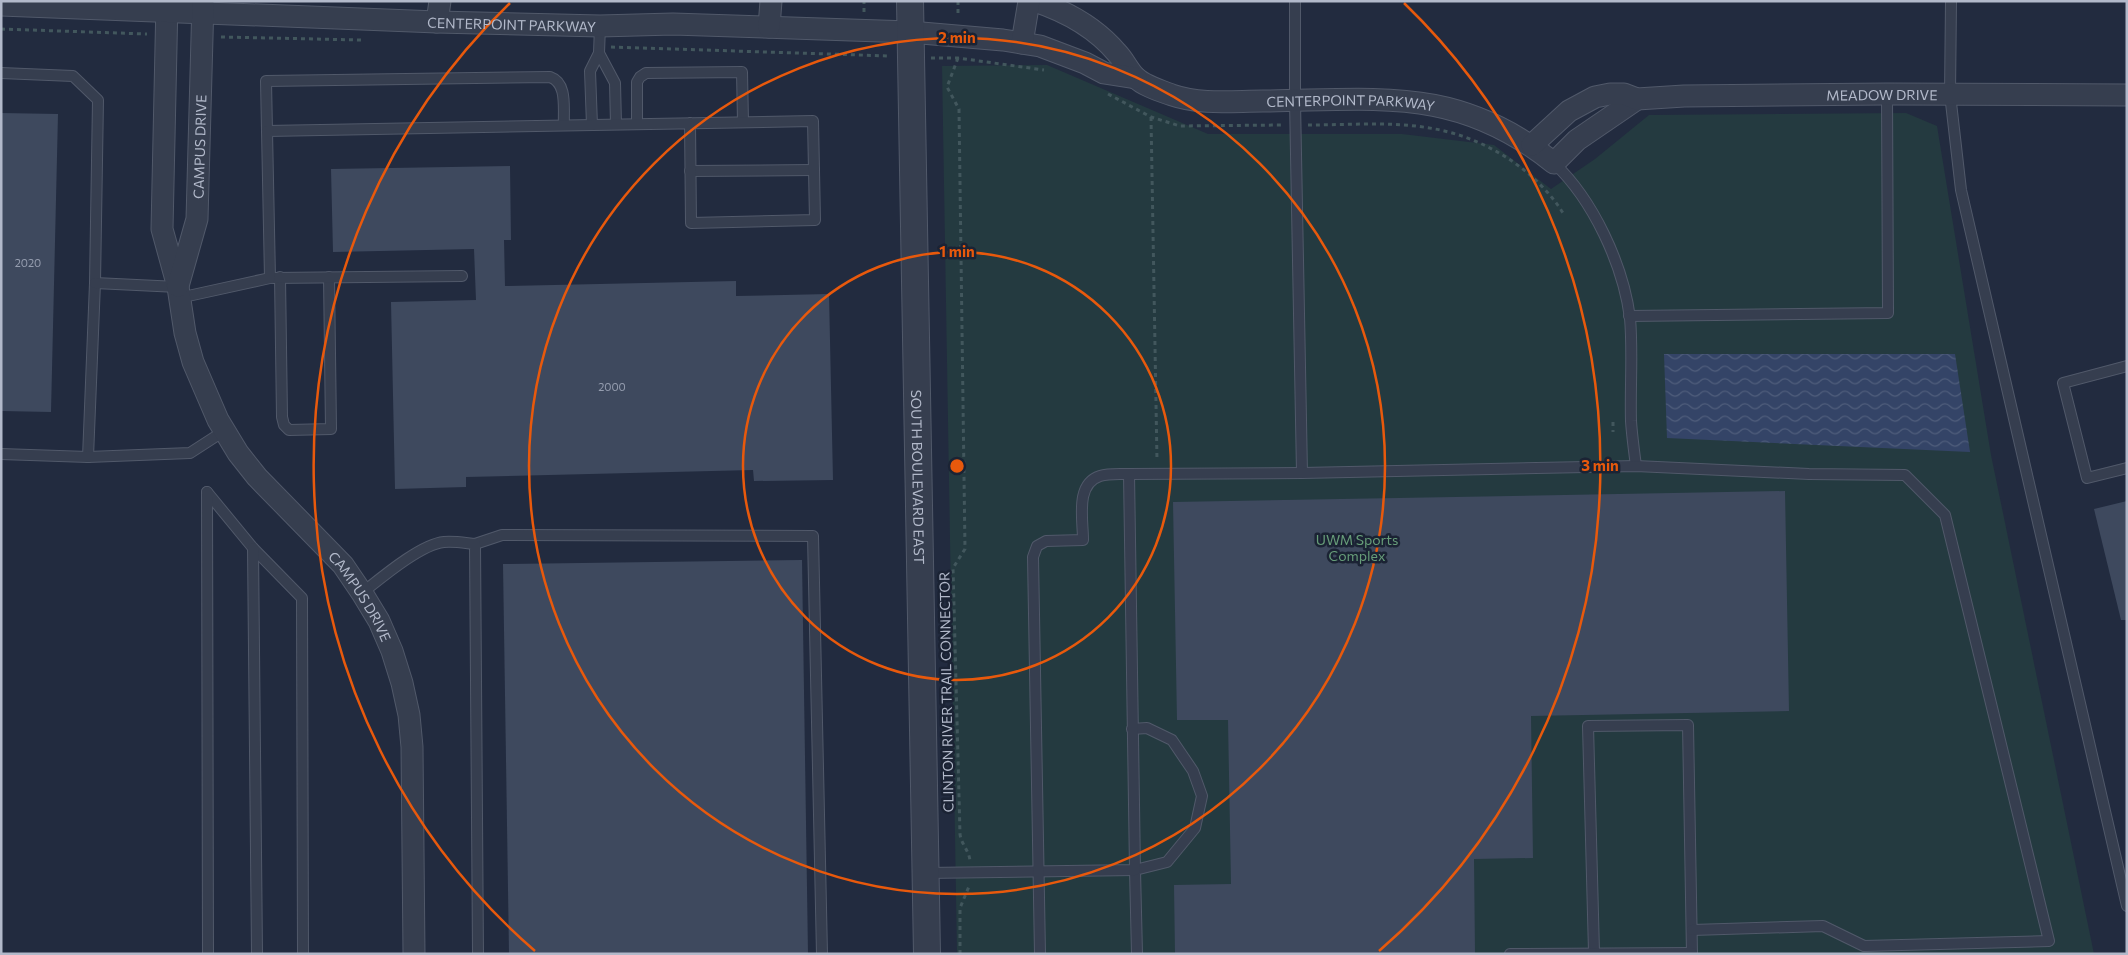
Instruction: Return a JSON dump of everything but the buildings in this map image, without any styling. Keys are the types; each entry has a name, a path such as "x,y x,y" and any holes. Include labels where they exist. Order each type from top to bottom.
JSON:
{"street":[{"path":"769,26 771,1"},
{"name":"SOUTH BOULEVARD EAST","path":"910,1 926,954"},
{"path":"1022,43 1029,1"},
{"name":"CENTERPOINT PARKWAY","path":"1035,1 1068,15 1100,36 1117,52 1136,78"},
{"name":"CENTERPOINT PARKWAY","path":"12,4 438,11 600,26 673,24 769,26 910,32 1022,43 1040,46 1066,55 1104,73 1136,78 1163,92 1194,100 1391,100 1431,104 1479,117 1532,145 1554,163"},
{"name":"CAMPUS DRIVE","path":"167,6 162,229 178,293 185,333 204,392 224,432 257,477 332,552 362,592 379,621 392,651 409,715 413,773 414,954"},
{"name":"CAMPUS DRIVE","path":"178,293 197,219 203,8"},
{"name":"MEADOW DRIVE","path":"1532,145 1569,111 1587,100 1610,94 1624,94 1637,99 1684,96 1887,94 2127,95"},
{"path":"1554,163 1583,136 1637,99"}],"lane":[{"path":"1296,1 1295,101 1302,473"},
{"path":"1951,1 1950,94 1961,190 2127,906"},
{"path":"592,125 590,71 599,53 600,26"},
{"path":"599,53 615,83 616,124"},
{"path":"637,124 637,82 646,73 742,72 743,122"},
{"path":"1,73 73,76 98,100 95,283 88,457"},
{"path":"329,277 331,428 289,430 284,425 282,417 266,81 550,77 558,80 562,86 564,125"},
{"path":"1629,316 1888,313 1887,94"},
{"path":"267,131 616,124 813,121 815,220 691,222 690,123"},
{"path":"1554,163 1567,176 1592,212 1601,230 1625,293 1629,316 1631,422 1636,466"},
{"path":"690,171 814,170"},
{"path":"95,283 178,293 275,278 462,276"},
{"path":"2127,366 2063,383 2086,478 2127,468"},
{"path":"1,454 88,457 190,453 224,432"},
{"path":"1040,954 1033,558 1037,546 1046,541 1083,540 1083,494 1089,481 1102,475 1129,474 1302,473 1636,466 1809,474 1905,475 1945,515 2049,941 1864,946 1824,926 1692,930"},
{"path":"1129,474 1137,954"},
{"path":"208,954 207,492 252,548 302,598 303,954"},
{"path":"362,592 388,572 426,549 443,542 475,544 502,536 813,536 822,954"},
{"path":"475,544 478,954"},
{"path":"252,548 256,954"},
{"path":"1510,954 1594,952 1692,953 1688,725 1588,726 1594,952"},
{"path":"925,873 1038,873 1135,870 1167,862 1195,828 1202,796 1193,771 1172,740 1147,728 1132,729"}],"path":[{"path":"1,29 151,35"},
{"path":"623,48 882,56"},
{"name":"CLINTON RIVER TRAIL CONNECTOR","path":"958,49 958,58 947,87 958,109 965,549 954,568 960,834 961,841 970,859"},
{"path":"1152,117 1157,464"},
{"path":"1308,125 1400,125 1436,129 1474,141 1500,154 1530,175 1555,201 1563,213"},
{"path":"1613,422 1613,432"},
{"path":"960,954 960,908 971,884"}],"green space":[{"name":"UWM Sports Complex","path":"1047,65 1208,134 1402,134 1494,145 1551,189 1595,159 1649,115 1906,113 1937,126 1991,455 2094,954 957,954 942,66"}],"water":[{"path":"1664,354 1955,354 1970,452 1667,438"}]}
